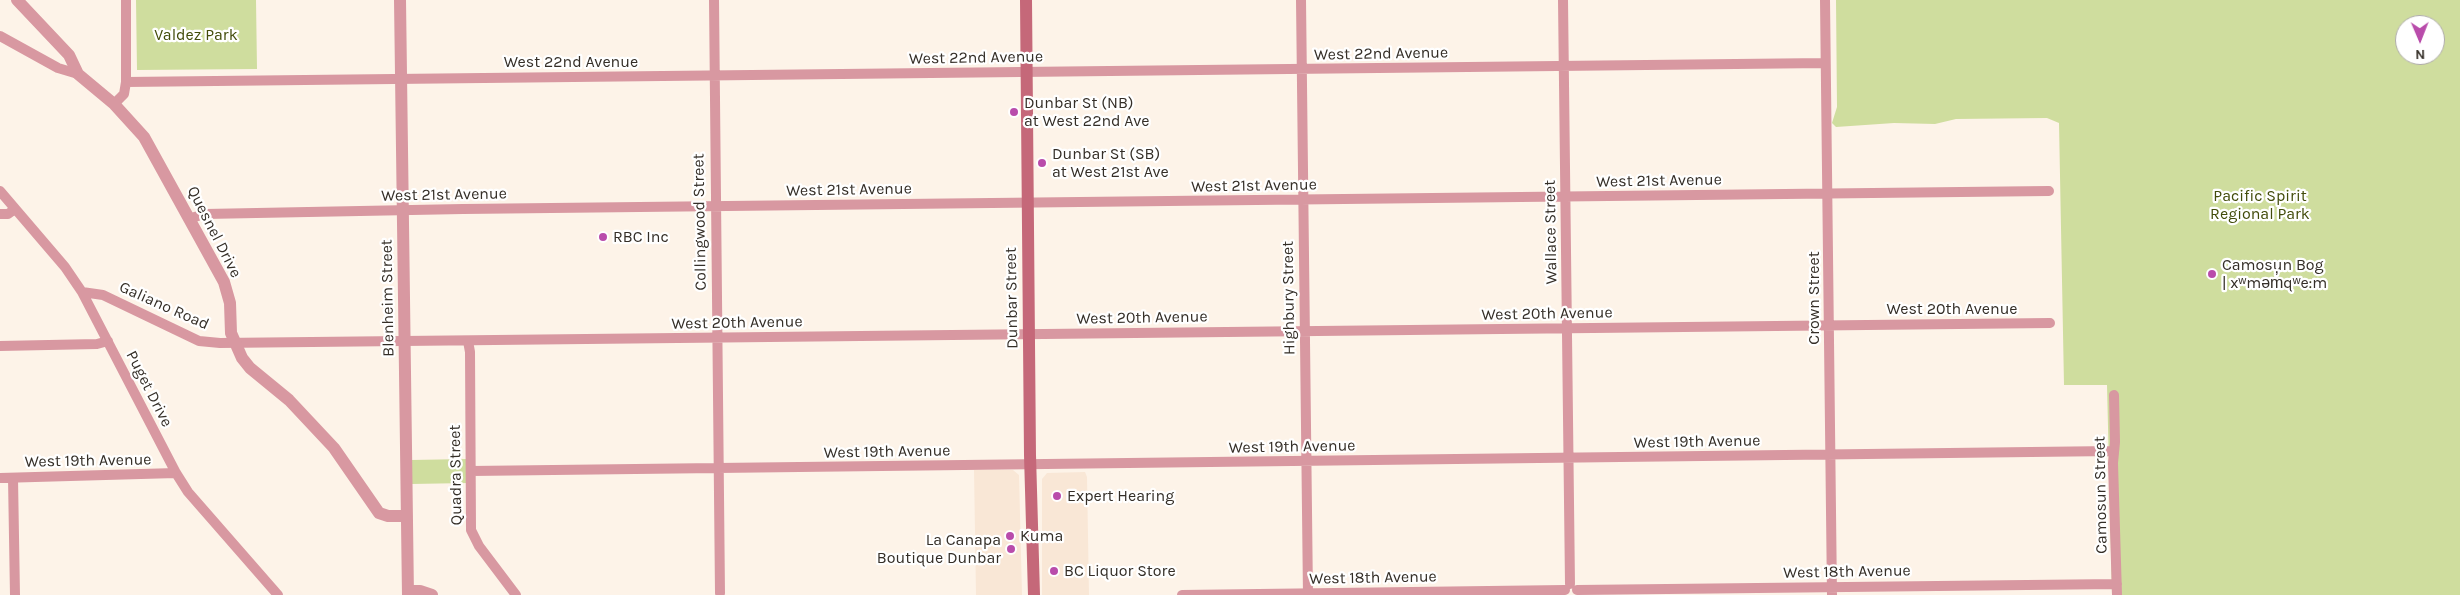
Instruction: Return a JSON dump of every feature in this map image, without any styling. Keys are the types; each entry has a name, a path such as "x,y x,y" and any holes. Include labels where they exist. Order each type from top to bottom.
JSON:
{"main road":[{"name":"Dunbar Street","path":"1026,0 1030,464 1034,595"}],"street":[{"name":"Quesnel Drive","path":"17,0 69,55 78,74 114,104 144,137 191,218 224,282 230,303 231,333 234,343 250,368 289,400 334,448 379,513 388,516 407,516"},
{"path":"114,104 124,94 126,82 126,0"},
{"name":"Blenheim Street","path":"400,0 408,593"},
{"name":"Collingwood Street","path":"714,0 720,594"},
{"name":"Highbury Street","path":"1300,0 1308,594"},
{"name":"Wallace Street","path":"1563,0 1571,591"},
{"name":"Crown Street","path":"1825,0 1832,591"},
{"path":"0,36 58,68 78,74"},
{"name":"West 22nd Avenue","path":"126,82 1825,63"},
{"name":"Puget Drive","path":"0,191 65,267 82,292 176,473 196,502 278,595"},
{"name":"West 21st Avenue","path":"191,218 205,214 403,211 2049,191"},
{"path":"0,214 8,214 15,209"},
{"name":"Galiano Road","path":"82,292 103,295 199,341 234,343"},
{"name":"West 20th Avenue","path":"234,343 2050,323"},
{"path":"0,346 97,344 108,341"},
{"name":"Quadra Street","path":"468,341 470,352 471,530 479,546 516,595"},
{"name":"Camosun Street","path":"2114,395 2116,442 2113,451 2117,595"},
{"name":"West 19th Avenue","path":"471,471 1830,456 2113,451"},
{"name":"West 19th Avenue","path":"0,478 176,473"},
{"path":"13,478 15,595"},
{"name":"West 18th Avenue","path":"1182,595 1571,591 1832,591 2117,584"},
{"path":"408,593 420,591 432,595"}],"shaded area":[{"path":"974,470 1013,470 1019,475 1022,595 976,595"},
{"path":"1085,472 1087,477 1089,595 1042,595 1042,479 1047,473"}],"green space":[{"name":"Valdez Park","path":"136,0 256,0 257,69 137,70"},
{"name":"Pacific Spirit Regional Park","path":"1836,0 2460,0 2460,595 2112,595 2107,385 2064,385 2059,123 2047,118 1956,119 1935,124 1894,123 1836,127 1832,123 1837,107"},
{"path":"467,459 468,483 411,484 411,460"}],"place":[{"name":"Dunbar St (NB) at West 22nd Ave","path":"1014,112"},
{"name":"Dunbar St (SB) at West 21st Ave","path":"1042,163"},
{"name":"RBC Inc","path":"603,237"},
{"name":"Camosun Bog | xʷməm̓qʷe:m","path":"2212,274"},
{"name":"Expert Hearing","path":"1057,496"},
{"name":"Kuma","path":"1010,536"},
{"name":"La Canapa Boutique Dunbar","path":"1011,549"},
{"name":"BC Liquor Store","path":"1054,571"}]}
